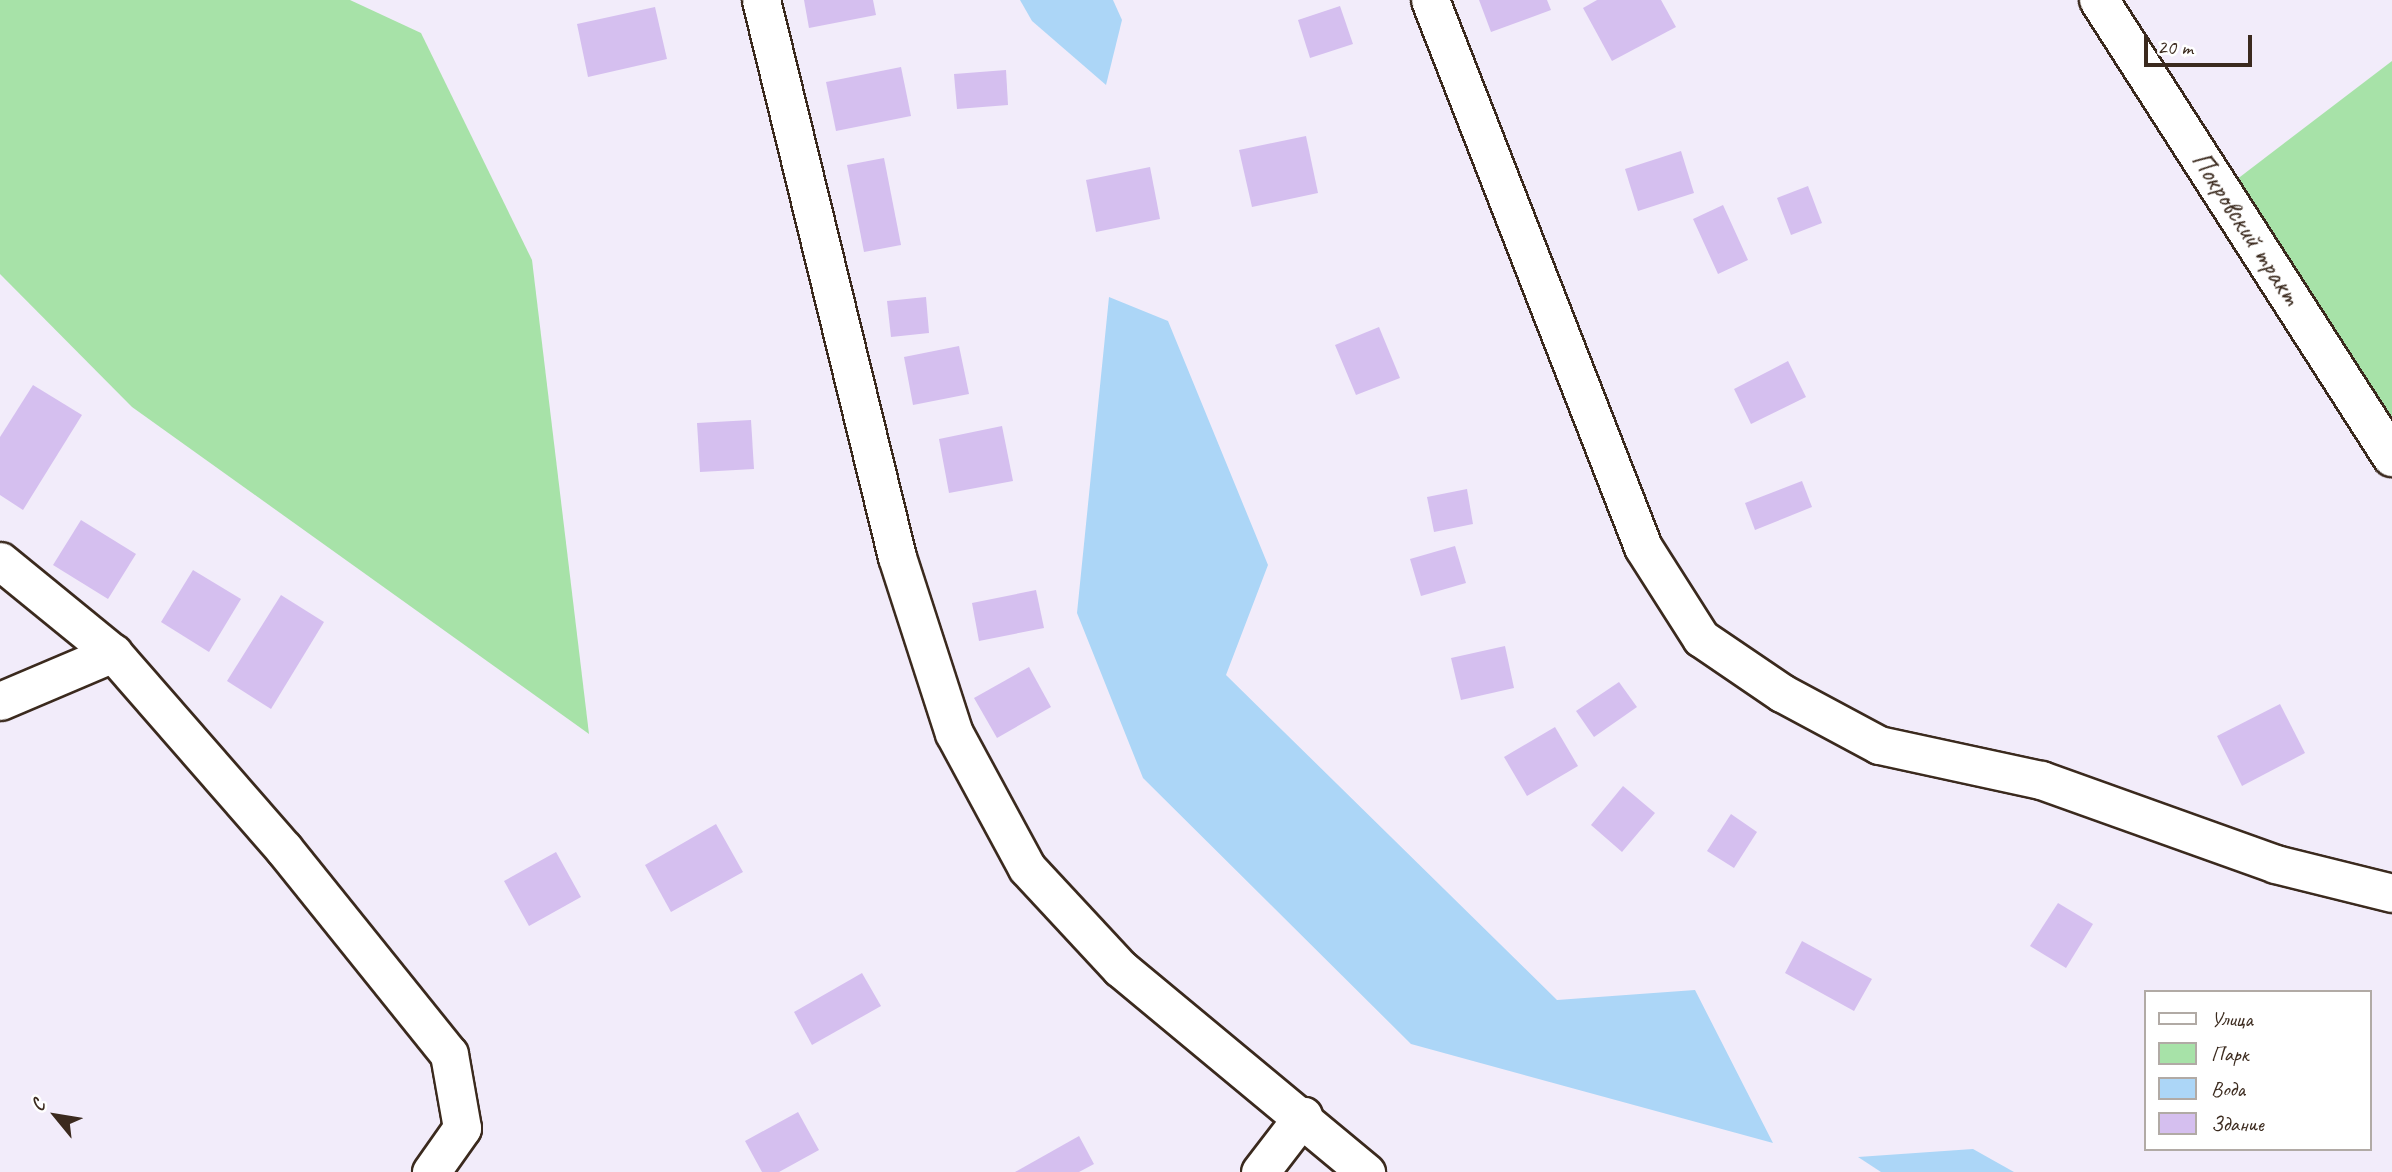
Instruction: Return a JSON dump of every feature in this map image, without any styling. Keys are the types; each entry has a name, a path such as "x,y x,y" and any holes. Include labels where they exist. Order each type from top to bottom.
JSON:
{"main road":[{"name":"Покровский тракт","path":"2099,0 2392,457"}],"street":[{"path":"761,0 897,557 954,733 1027,868 1120,968 1303,1116 1366,1172"},
{"path":"1430,0 1643,547 1701,638 1782,693 1879,745 2041,780 2275,864 2392,893"},
{"path":"0,561 113,653 284,849 449,1054 462,1128 431,1172"},
{"path":"0,701 113,653"},
{"path":"1260,1172 1303,1116"}],"green space":[{"path":"0,0 350,0 421,33 532,260 589,734 132,407 0,274"},
{"path":"2392,61 2392,422 2236,180"}],"water":[{"path":"1020,0 1113,0 1122,20 1106,85 1032,21"},
{"path":"1109,297 1168,321 1268,565 1226,675 1557,1000 1695,990 1773,1143 1411,1044 1143,778 1077,613"},
{"path":"1973,1149 2014,1172 1881,1172 1858,1157"}],"building":[{"path":"804,0 873,0 876,15 809,28"},
{"path":"1479,0 1547,0 1551,10 1491,32"},
{"path":"1597,0 1661,0 1676,27 1612,61 1583,8"},
{"path":"1340,6 1353,44 1310,58 1298,20"},
{"path":"655,7 667,59 588,77 577,24"},
{"path":"901,67 911,116 836,131 826,82"},
{"path":"1006,70 1008,105 957,109 954,74"},
{"path":"1306,136 1318,193 1252,207 1239,150"},
{"path":"1681,151 1694,193 1638,211 1625,169"},
{"path":"884,158 901,245 864,252 847,165"},
{"path":"1150,167 1160,219 1096,232 1086,180"},
{"path":"1808,186 1822,223 1791,235 1777,198"},
{"path":"1723,205 1748,260 1718,274 1693,219"},
{"path":"926,297 929,333 891,337 887,301"},
{"path":"1379,327 1400,378 1356,395 1335,345"},
{"path":"959,346 969,394 913,405 904,357"},
{"path":"1788,361 1806,397 1751,424 1734,389"},
{"path":"33,385 82,415 23,510 0,495 0,437"},
{"path":"751,420 754,469 700,472 697,423"},
{"path":"1002,426 1013,481 949,493 939,439"},
{"path":"1802,481 1812,507 1755,530 1745,503"},
{"path":"1467,489 1473,524 1434,532 1427,497"},
{"path":"81,520 136,554 108,599 53,565"},
{"path":"1455,546 1466,583 1421,596 1410,559"},
{"path":"193,570 241,599 209,652 161,622"},
{"path":"1036,590 1044,628 979,641 972,603"},
{"path":"281,595 324,622 271,709 227,681"},
{"path":"1505,646 1514,688 1461,700 1451,658"},
{"path":"1029,667 1051,707 997,738 974,698"},
{"path":"1619,682 1637,707 1594,737 1576,711"},
{"path":"2280,704 2305,753 2242,786 2217,736"},
{"path":"1555,727 1578,766 1527,796 1504,757"},
{"path":"1623,786 1655,813 1622,852 1591,825"},
{"path":"1731,814 1757,832 1734,868 1707,851"},
{"path":"716,824 743,872 671,912 645,865"},
{"path":"556,852 581,897 529,926 504,881"},
{"path":"2058,903 2093,924 2066,968 2030,946"},
{"path":"1802,941 1872,979 1854,1011 1785,973"},
{"path":"862,973 881,1006 812,1045 794,1012"},
{"path":"798,1112 819,1150 779,1172 762,1172 745,1141"},
{"path":"1079,1136 1094,1164 1079,1172 1015,1172"}]}
